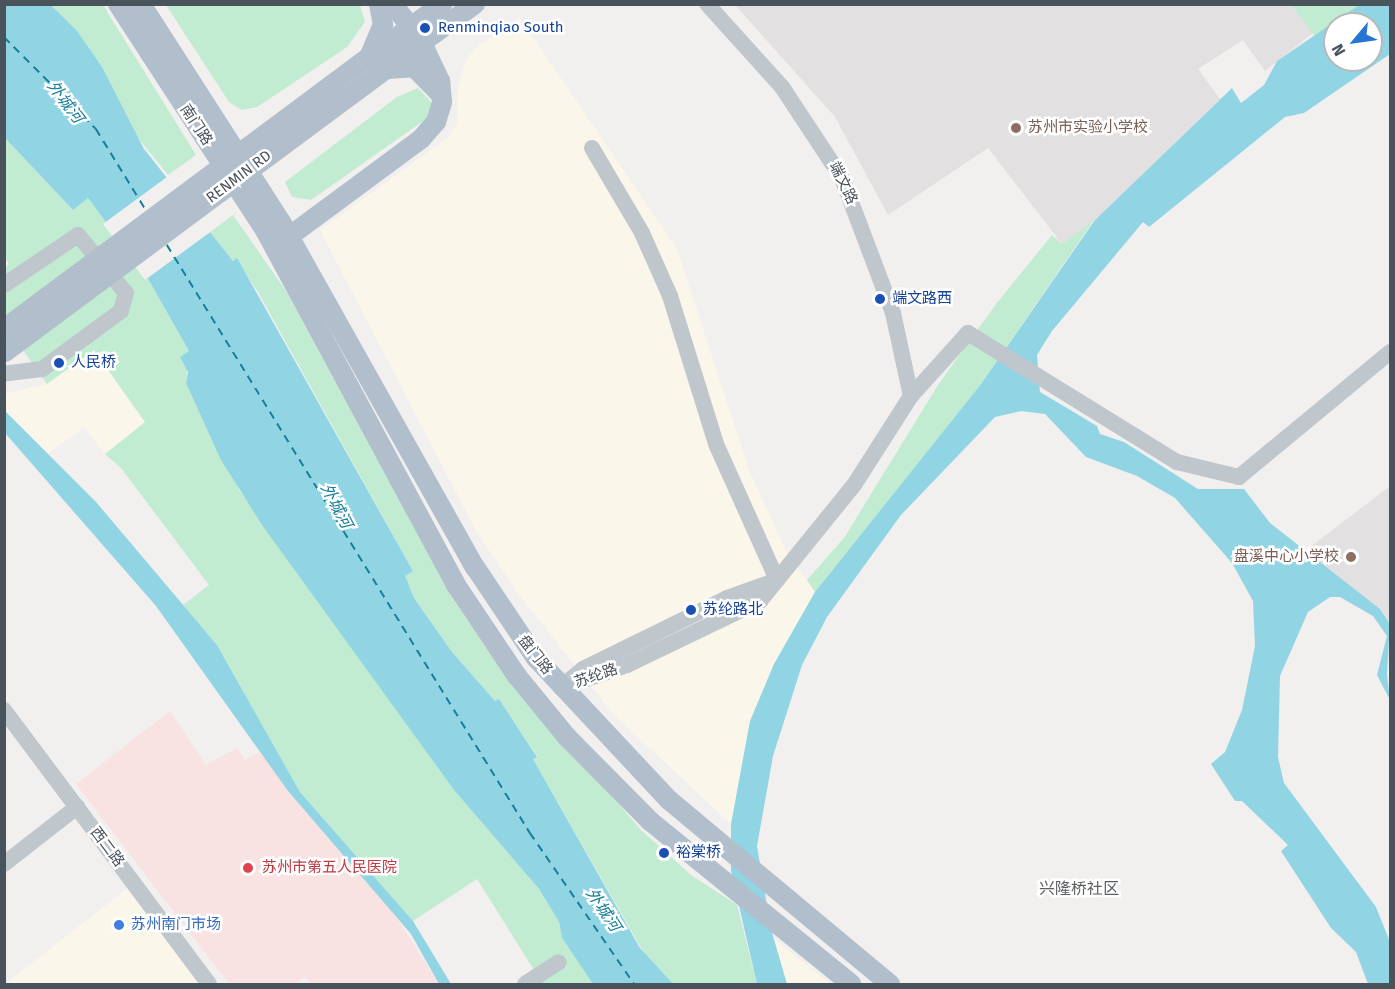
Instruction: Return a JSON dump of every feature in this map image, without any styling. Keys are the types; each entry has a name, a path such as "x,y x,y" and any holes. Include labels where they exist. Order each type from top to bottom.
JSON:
{"main road":[{"name":"南门路","path":"118,4 282,242"},
{"name":"南门路","path":"141,4 282,242"},
{"path":"379,4 381,36 375,65 414,67 430,80 442,102"},
{"path":"282,242 421,139 436,122 442,102 436,68 417,35 392,4"},
{"name":"RENMIN RD","path":"417,35 442,4"},
{"name":"RENMIN RD","path":"4,329 417,35 475,4"},
{"name":"RENMIN RD","path":"5,352 375,65"},
{"name":"盘门路","path":"282,242 475,567 561,688 643,776 709,835 890,984"},
{"name":"盘门路","path":"282,242 456,585 540,706 623,796 721,882 850,984"},
{"path":"540,706 561,688"}],"street":[{"name":"端文路","path":"707,4 782,87 842,178 893,313 911,396"},
{"path":"592,148 642,233 670,296 716,444 777,580 854,485 911,396 968,333 1177,462 1239,477 1390,352"},
{"path":"4,374 42,369 126,303 122,284 78,235 5,283"},
{"name":"苏纶路","path":"561,688 584,669 727,598 777,580"},
{"name":"西二路","path":"8,722 77,807 209,984"},
{"path":"4,864 77,807"},
{"path":"525,984 559,962"}],"shaded area":[{"name":"苏州市实验小学校","path":"1292,4 1313,33 1265,71 1243,40 1198,69 1220,99 1095,220 1062,244 988,148 888,215 835,117 735,5"},
{"path":"520,18 677,249 749,470 787,553 815,592 774,664 750,721 731,824 614,715 517,592 476,531 320,230 447,138 457,124 458,87 466,60 479,45"},
{"path":"94,350 145,423 105,454 84,427 48,454 5,411 4,394 47,384"},
{"name":"盘溪中心小学校","path":"1390,486 1390,624 1380,609 1305,551"},
{"name":"苏州市第五人民医院","path":"170,711 206,765 237,748 245,760 261,752 253,738 288,791 387,902 439,984 311,984 305,977 295,984 229,984 76,784"},
{"name":"苏州南门市场","path":"130,886 204,984 5,984"},
{"path":"772,936 784,947 830,984 787,984"}],"green space":[{"path":"52,5 103,5 196,155 168,175 131,129 102,67"},
{"path":"166,5 360,5 365,22 347,47 257,107 242,110 229,102"},
{"path":"1292,5 1359,5 1350,12 1323,12 1323,33 1316,38"},
{"path":"418,88 432,103 426,119 311,200 292,197 285,182 397,97"},
{"path":"5,138 73,210 88,197 147,277 189,351 186,383 239,490 454,790 539,889 559,922 562,938 593,984 534,984 536,973 477,879 413,921 300,792 217,645 183,605 209,585 121,468 105,454 145,422 94,350 47,384 5,325 5,268 9,264 5,258"},
{"path":"233,215 286,291 451,596 490,654 641,830 691,875 737,905 757,984 673,984 648,960 533,759 537,756 499,699 495,701 452,652 414,598 404,576 413,571 258,292 236,259 233,261 210,232"},
{"path":"1094,220 981,384 815,592 807,580 844,538 938,385 996,304 1052,235 1062,244"}],"water":[{"name":"外城河","path":"5,5 51,5 77,31 102,67 144,149 233,261 237,258 413,571 405,576 414,598 452,652 495,701 499,699 537,757 533,759 640,948 673,984 593,984 562,938 559,922 539,889 454,790 262,525 221,460 186,383 188,372 180,357 189,351 147,277 88,198 73,210 5,138"},
{"path":"1359,5 1390,5 1390,54 1383,59 1383,12 1349,12"},
{"path":"1323,30 1323,72 1364,72 1304,113 1285,117 1149,227 1143,222 1052,331 1037,355 1040,392 1097,426 1100,434 1124,442 1198,489 1244,489 1270,523 1380,609 1390,624 1387,674 1390,700 1377,675 1387,636 1373,616 1340,597 1330,597 1308,612 1280,676 1278,757 1284,783 1376,907 1390,942 1390,984 1368,984 1356,952 1331,928 1281,851 1288,845 1242,801 1235,801 1211,764 1225,752 1242,710 1255,646 1253,601 1232,563 1175,498 1137,476 1086,457 1045,414 1021,411 995,417 901,515 827,617 802,665 773,756 757,846 771,929 787,984 757,984 731,871 731,824 750,721 774,664 815,592 981,384 1095,220 1232,88 1241,103 1264,85 1277,61"},
{"path":"5,411 96,502 217,645 300,792 413,921 451,984 439,984 411,934 288,791 156,606 5,433"}],"pier":[{"path":"171,174 213,230 145,280 103,224"}],"ferry route":[{"path":"4,37 96,129 147,212"},
{"path":"167,245 530,833 634,984"}],"place":[{"name":"Renminqiao South","path":"425,28"},
{"name":"苏州市实验小学校","path":"1016,128"},
{"name":"端文路西","path":"880,299"},
{"name":"人民桥","path":"59,363"},
{"name":"盘溪中心小学校","path":"1351,557"},
{"name":"苏纶路北","path":"691,610"},
{"name":"裕棠桥","path":"664,853"},
{"name":"苏州市第五人民医院","path":"248,868"},
{"name":"苏州南门市场","path":"119,925"}],"district":[{"name":"兴隆桥社区","path":"1079,889"}]}
